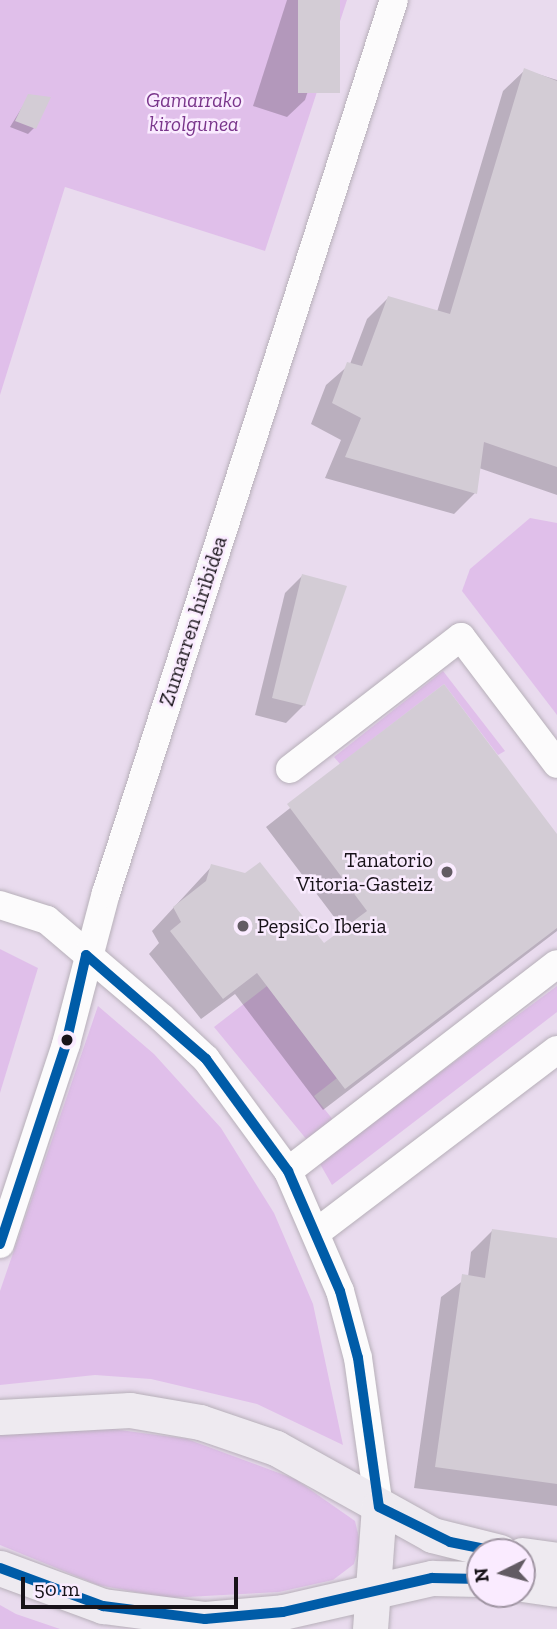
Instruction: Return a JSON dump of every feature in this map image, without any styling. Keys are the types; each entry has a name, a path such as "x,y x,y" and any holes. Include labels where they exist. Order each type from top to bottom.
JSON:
{"main road":[{"path":"0,1417 118,1410 200,1422 276,1448 379,1507 450,1542 466,1545"},
{"path":"370,1629 375,1591 379,1507"},
{"path":"536,1557 557,1560"},
{"path":"0,1568 48,1590 163,1617 256,1615 432,1578 466,1579"},
{"path":"536,1586 557,1590"}],"street":[{"name":"Zumarren hiribidea","path":"0,1244 66,1044 86,955 394,0"},
{"path":"290,769 461,637 557,764"},
{"path":"0,905 47,920 206,1059 288,1171 317,1232 358,1358 379,1507"},
{"path":"288,1171 557,964"},
{"path":"317,1232 557,1050"}],"shaded area":[{"path":"347,0 557,0 557,1629 0,1629 0,1093 38,968 0,949 0,395 65,187 265,251"}],"green space":[{"name":"Gamarrako kirolgunea","path":"0,0 347,0 265,251 65,187 0,395"},
{"path":"530,518 557,523 557,715 462,591 470,569"},
{"path":"443,671 505,751 498,755 444,684 340,764 334,757"},
{"path":"0,949 38,968 0,1093"},
{"path":"267,986 337,1078 314,1096 334,1121 307,1140 214,1027"},
{"path":"557,986 557,1012 332,1185 319,1162"},
{"path":"98,1006 154,1054 221,1128 274,1213 313,1304 343,1445 257,1404 151,1379 95,1375 0,1385 0,1291"},
{"path":"105,1428 187,1439 295,1479 355,1521 360,1542 354,1564 333,1580 279,1592 168,1598 98,1585 0,1545 0,1435"},
{"path":"0,1605 16,1614 60,1629 0,1629"}],"building":[{"path":"298,0 340,0 340,93 298,93"},
{"path":"524,68 557,81 557,467 484,442 477,494 345,457 361,418 332,403 347,362 362,366 388,296 450,314"},
{"path":"28,94 51,97 36,129 15,121"},
{"path":"302,574 347,586 305,706 272,698"},
{"name":"Tanatorio Vitoria-Gasteiz","path":"444,684 557,834 557,928 345,1089 257,973 223,999 170,931 181,922 173,907 206,881 211,864 245,873 260,862 324,943 367,911 287,804"},
{"path":"492,1229 557,1238 557,1484 435,1467 462,1274 485,1278"}],"transit line":[{"path":"0,1244 66,1044 86,955 206,1059 288,1171 340,1291 358,1358 379,1507 450,1542 466,1545"},
{"path":"0,1568 103,1606 205,1619 283,1612 432,1578 466,1579"}],"place":[{"name":"Tanatorio Vitoria-Gasteiz","path":"447,872"},
{"name":"PepsiCo Iberia","path":"243,926"}]}
